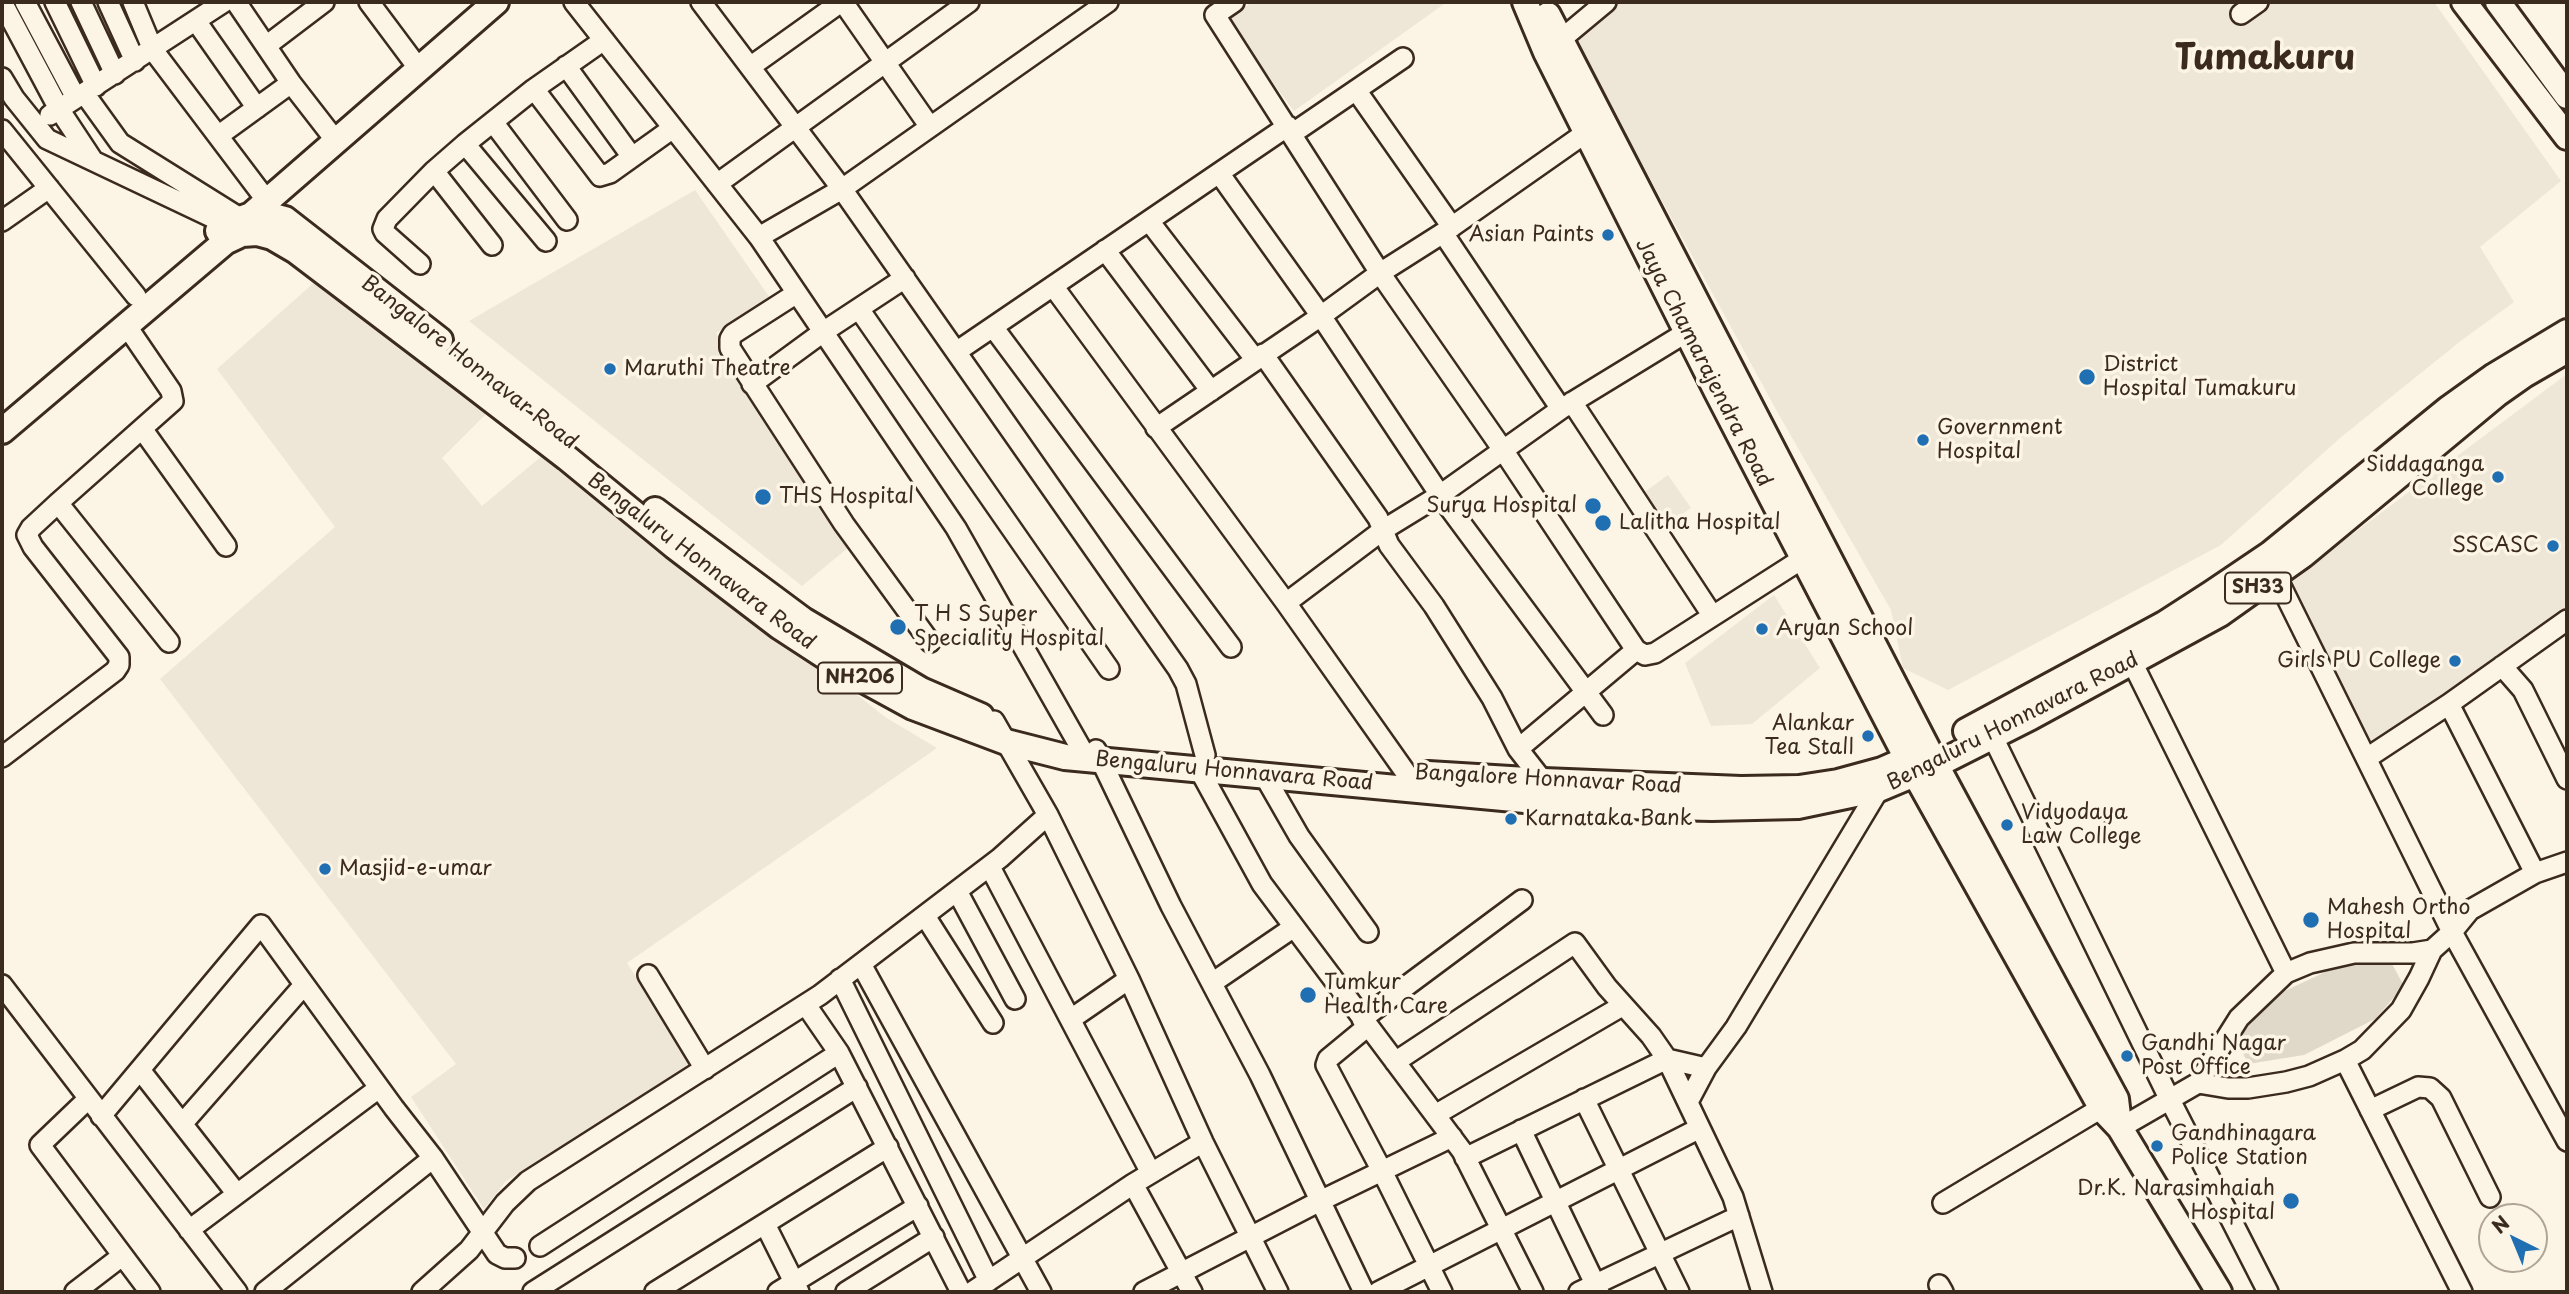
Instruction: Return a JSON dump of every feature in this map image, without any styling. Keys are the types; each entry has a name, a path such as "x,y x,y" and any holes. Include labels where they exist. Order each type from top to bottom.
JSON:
{"main road":[{"path":"2,431 216,248 245,219 496,2"},
{"name":"Jaya Chamarajendra Road","path":"1525,2 1553,46 1922,762 2120,1128 2219,1292"},
{"name":"Jaya Chamarajendra Road","path":"1542,2 1553,46 1587,132 1686,332 1813,552"},
{"path":"2464,2 2567,137"},
{"path":"2498,2 2567,96"},
{"path":"2,410 136,296 245,219"},
{"name":"Bangalore Honnavar Road","path":"245,219 257,233 272,237 296,251 511,405 794,614 921,690 1000,731 1034,734 1091,753 1372,777 1406,773 1741,789 1799,788 1838,782 1922,762 1989,729 2212,593 2270,554 2448,408 2494,376 2567,332"},
{"name":"Bengaluru Honnavara Road","path":"1989,729 2132,662 2220,614 2276,576 2477,410 2524,375 2567,350"},
{"name":"Bengaluru Honnavara Road","path":"1202,762 1264,775 1372,777 1577,805 1712,808 1798,806 1879,789 1922,762"}],"street":[{"path":"2,2 54,112 94,161"},
{"path":"25,2 120,144 245,219"},
{"path":"55,2 85,92"},
{"path":"81,2 115,74"},
{"path":"108,2 135,61"},
{"path":"133,2 153,50 218,136 245,219"},
{"path":"54,112 224,2"},
{"path":"236,2 291,83 336,141"},
{"path":"266,46 324,2"},
{"path":"369,2 419,69"},
{"path":"574,2 759,237 956,528 1091,753 1260,1075 1364,1292"},
{"path":"701,2 842,189 1178,669 1186,684 1202,762 1262,884 1452,1138 1465,1158 1533,1292"},
{"path":"750,67 842,2 930,127"},
{"path":"717,184 969,2"},
{"path":"759,237 842,189 1108,2"},
{"path":"1234,2 1216,15 1380,273 1503,450 1636,650 1645,655 1655,653 1813,552"},
{"path":"1553,46 1606,2"},
{"path":"2241,14 2259,2"},
{"path":"196,21 257,108"},
{"path":"420,264 383,229 387,219 465,144 534,89 604,40"},
{"path":"956,352 1219,173 1356,90 1403,58"},
{"path":"566,66 632,157"},
{"path":"2,78 14,98 47,139 94,161 245,219"},
{"path":"218,136 291,83"},
{"path":"534,89 600,176 610,173 673,128"},
{"path":"1356,90 1567,406 1712,615"},
{"path":"494,122 567,220"},
{"path":"2,130 136,296"},
{"path":"1156,428 1587,132"},
{"path":"465,144 546,241"},
{"path":"434,171 492,245"},
{"path":"1219,173 1321,316 1440,495 1603,715"},
{"path":"2,221 48,188"},
{"path":"1149,221 1259,356 1378,518 1389,545 1434,607 1492,698 1518,749 1543,781"},
{"path":"1105,250 1211,391"},
{"path":"752,384 823,332 905,278"},
{"path":"1053,286 1286,603 1406,773"},
{"path":"797,293 733,334 730,348 844,524 930,642"},
{"path":"859,309 1109,669"},
{"path":"2,757 115,671 119,665 119,657 28,540 31,528 143,430 167,407 174,396 126,325"},
{"path":"993,327 1231,647"},
{"path":"1286,603 1383,530 1440,495 1567,406 1686,332"},
{"path":"143,430 226,546"},
{"path":"58,503 169,642"},
{"path":"2276,576 2452,932 2567,1141"},
{"path":"2367,758 2449,704 2567,620"},
{"path":"1518,749 1636,650"},
{"path":"2132,662 2286,973"},
{"path":"2502,666 2523,690 2567,779"},
{"path":"2449,704 2535,873"},
{"path":"1989,729 2267,1292"},
{"path":"1000,731 1048,815 1129,979 1203,1142 1278,1292"},
{"path":"1264,775 1298,836 1368,932"},
{"path":"1689,1100 1706,1068 1736,1027 1879,789"},
{"path":"422,1292 469,1250 505,1203 528,1181 806,1005 990,867 1048,815"},
{"path":"2198,1083 2248,1088 2286,1082 2318,1073 2362,1050 2401,1010 2432,950 2470,911 2535,873 2567,862"},
{"path":"990,867 1151,1173"},
{"path":"957,891 1016,999"},
{"path":"1442,1292 1326,1065 1328,1059 1365,1023 1522,900"},
{"path":"925,916 993,1023"},
{"path":"101,1116 261,925 433,1158 497,1254 505,1258 515,1258"},
{"path":"1212,982 1294,927"},
{"path":"1395,1062 1575,943 1622,1006 1651,1036 1689,1100 1733,1197 1762,1292"},
{"path":"2120,1128 2198,1083 2239,1018 2286,973 2310,963 2354,953 2413,953 2432,950"},
{"path":"862,964 1041,1292"},
{"path":"648,975 705,1069"},
{"path":"841,979 989,1281"},
{"path":"1071,1019 1129,979"},
{"path":"2,985 237,1292"},
{"path":"183,1123 304,985"},
{"path":"806,1005 839,1053 961,1292"},
{"path":"1434,1115 1622,1006"},
{"path":"540,1246 839,1053"},
{"path":"1465,1158 1667,1059 1706,1068"},
{"path":"2345,1060 2462,1292"},
{"path":"140,1069 237,1194"},
{"path":"533,1292 856,1087"},
{"path":"2370,1110 2418,1087 2430,1088 2441,1098 2490,1196"},
{"path":"189,1230 379,1088"},
{"path":"88,1099 40,1144 150,1292"},
{"path":"1584,1099 1679,1292"},
{"path":"1943,1203 2109,1104"},
{"path":"1378,1292 1700,1128"},
{"path":"1521,1130 1555,1202 1591,1290 1739,1216"},
{"path":"1144,1292 1321,1201 1452,1138"},
{"path":"972,1292 1133,1184 1203,1142"},
{"path":"655,1292 888,1147"},
{"path":"265,1292 433,1158"},
{"path":"1133,1184 1192,1292"},
{"path":"765,1224 791,1289 918,1206"},
{"path":"846,1292 934,1237"},
{"path":"75,1292 122,1256"}],"shaded area":[{"path":"1252,2 1447,2 1294,111 1227,20"},
{"name":"District Hospital Tumakuru","path":"1614,2 2434,2 2561,181 2480,247 2514,302 2340,438 2221,545 1948,690 1903,668 1891,610 1779,415 1572,36"},
{"path":"695,190 770,298 716,333 855,542 802,586 469,321"},
{"path":"318,279 490,410 442,458 482,506 549,450 885,717 937,748 627,963 693,1064 506,1181 484,1209 411,1097 456,1064 160,679 335,527 217,369"},
{"name":"Siddaganga College","path":"2567,374 2567,614 2371,746 2291,580"},
{"path":"1668,475 1691,508 1665,526 1642,494"},
{"name":"Aryan School","path":"1774,595 1820,668 1752,724 1711,726 1685,663"},
{"path":"2391,962 2404,986 2375,1019 2304,1055 2248,1064 2237,1040 2272,997 2340,965"}],"place":[{"name":"Asian Paints","path":"1608,235"},
{"name":"Maruthi Theatre","path":"610,369"},
{"name":"District Hospital Tumakuru","path":"2087,377"},
{"name":"Government Hospital","path":"1923,440"},
{"name":"Siddaganga College","path":"2498,477"},
{"name":"THS Hospital","path":"763,497"},
{"name":"Surya Hospital","path":"1593,506"},
{"name":"Lalitha Hospital","path":"1603,523"},
{"name":"SSCASC","path":"2553,546"},
{"name":"T H S Super Speciality Hospital","path":"898,627"},
{"name":"Aryan School","path":"1762,629"},
{"name":"Girls PU College","path":"2455,661"},
{"name":"Alankar Tea Stall","path":"1868,736"},
{"name":"Karnataka Bank","path":"1511,819"},
{"name":"Vidyodaya Law College","path":"2007,825"},
{"name":"Masjid-e-umar","path":"325,869"},
{"name":"Mahesh Ortho Hospital","path":"2311,920"},
{"name":"Tumkur Health Care","path":"1308,995"},
{"name":"Gandhi Nagar Post Office","path":"2127,1056"},
{"name":"Gandhinagara Police Station","path":"2157,1146"},
{"name":"Dr.K. Narasimhaiah Hospital","path":"2291,1201"}],"district":[{"name":"Tumakuru","path":"2265,59"}]}
